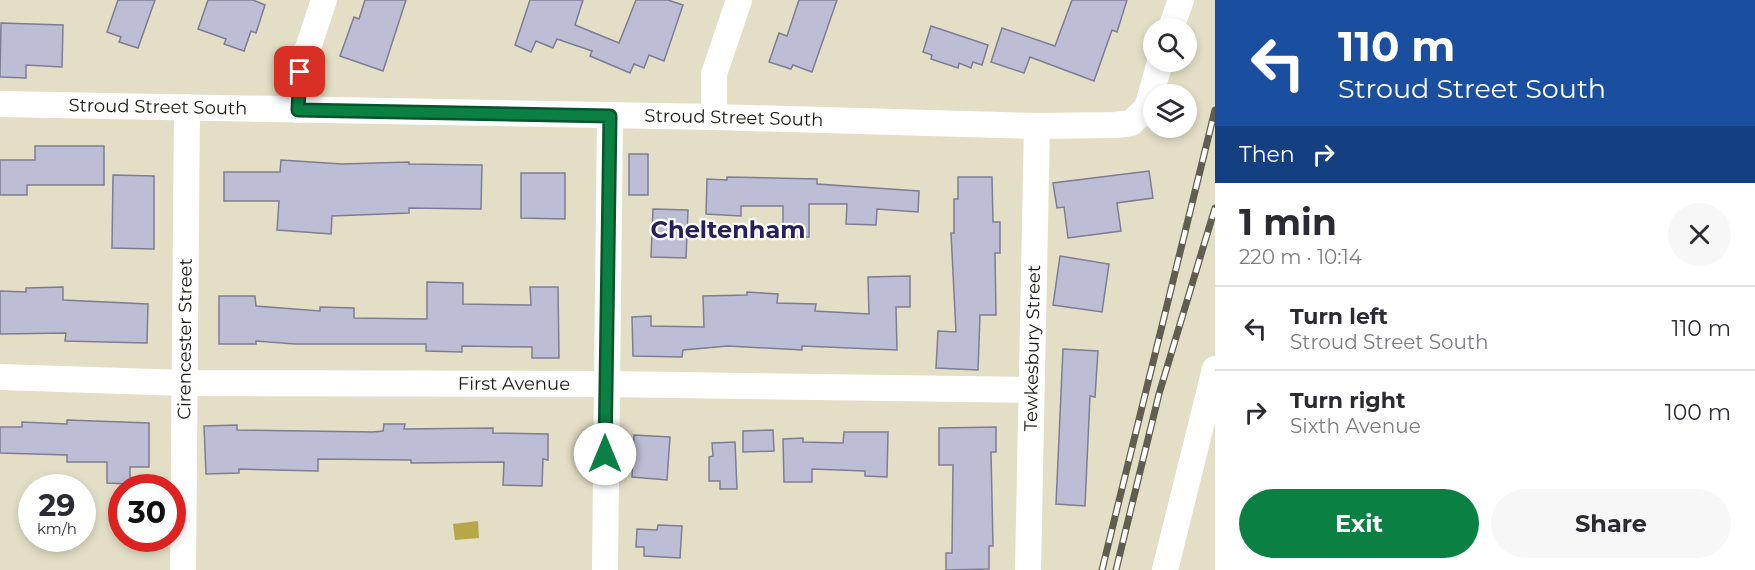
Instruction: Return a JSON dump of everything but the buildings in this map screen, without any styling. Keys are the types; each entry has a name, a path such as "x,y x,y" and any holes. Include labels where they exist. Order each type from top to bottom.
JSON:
{"street":[{"path":"298,110 300,72 324,0"},
{"path":"714,117 714,74 739,0"},
{"path":"1175,18 1181,0"},
{"name":"Stroud Street South","path":"0,104 714,117 1037,126 1116,125 1131,123 1141,116 1147,108 1157,72"},
{"name":"Cirencester Street","path":"183,570 187,106"},
{"path":"604,570 610,116"},
{"name":"Tewkesbury Street","path":"1028,570 1037,126"},
{"path":"1165,570 1215,369"},
{"name":"First Avenue","path":"0,377 184,383 605,384 1030,390"}],"shaded area":[{"path":"478,521 479,538 455,540 453,524"}],"railway":[{"path":"1102,570 1215,110"},
{"path":"1116,570 1159,394 1215,208"}],"district":[{"name":"Cheltenham","path":"728,229"}],"route":[{"path":"300,72 298,110 610,116 605,454"}]}
